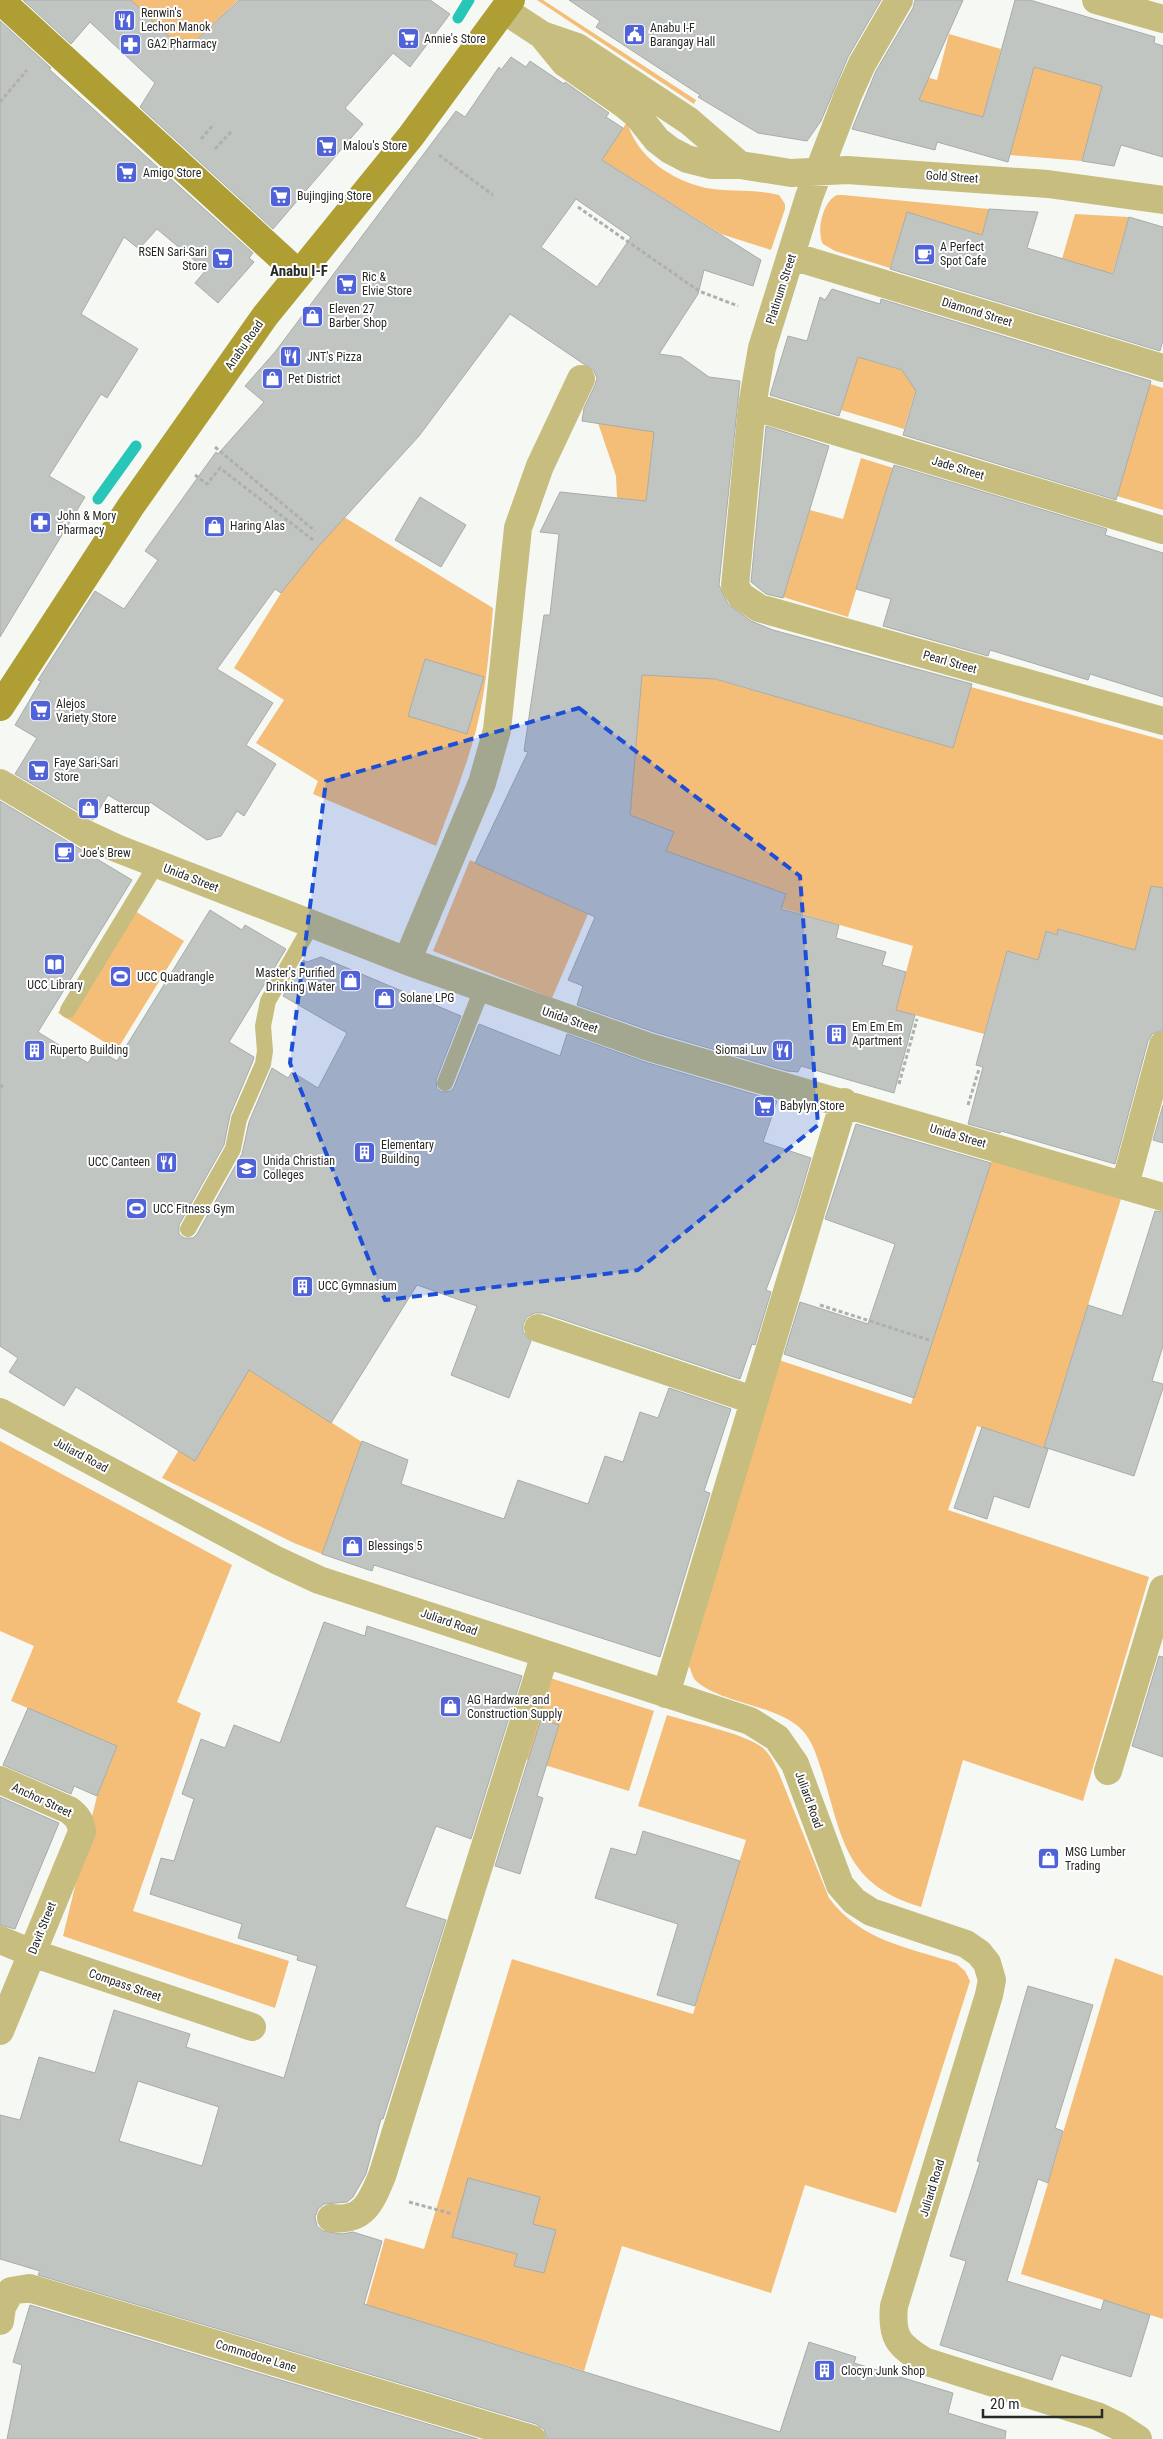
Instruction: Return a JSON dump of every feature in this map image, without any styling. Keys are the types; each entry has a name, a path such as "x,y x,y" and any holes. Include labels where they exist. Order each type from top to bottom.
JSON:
{"street":[{"path":"0,0 298,273"},
{"name":"Platinum Street","path":"741,596 736,586 735,575 752,406 762,348 818,172 854,80 899,0"},
{"path":"1096,0 1163,19"},
{"name":"Gold Street","path":"507,5 542,35 565,63 637,115 657,140 687,160 711,165 740,165 791,173 847,170 1048,184 1163,200"},
{"name":"Anabu Road","path":"0,707 131,506 264,316 411,136 507,5"},
{"name":"Diamond Street","path":"792,256 1163,368"},
{"path":"406,962 482,783 490,756 500,704 518,528 540,466 581,379"},
{"name":"Jade Street","path":"752,406 1163,530"},
{"name":"Pearl Street","path":"741,596 760,608 1163,721"},
{"name":"Unida Street","path":"0,783 86,834 156,865 406,962 649,1047 844,1102 1163,1197"},
{"path":"1125,1185 1163,1045"},
{"path":"666,1694 844,1102"},
{"path":"538,1328 753,1400"},
{"name":"Juliard Road","path":"0,1412 276,1560 319,1580 750,1721 777,1738 795,1764 840,1885 854,1902 890,1919 966,1944 979,1952 988,1965 992,1980 894,2306 892,2324 896,2339 908,2352 924,2361 1097,2416 1118,2426 1138,2439"},
{"path":"1108,1771 1163,1589"},
{"path":"331,2218 344,2219 356,2216 366,2208 382,2176 545,1654"},
{"name":"Anchor Street","path":"0,1780 69,1810 81,1824"},
{"name":"Davit Street","path":"0,2031 82,1832 81,1824"},
{"name":"Compass Street","path":"0,1940 32,1953 252,2027"},
{"name":"Commodore Lane","path":"0,2321 2,2307 11,2291 29,2288 532,2439"}],"lane":[{"path":"68,1010 156,865"},
{"path":"188,1229 233,1149 239,1119 263,1064 263,1026 268,1001 312,924"},
{"path":"445,1083 482,989"}],"path":[{"path":"0,102 48,44"},
{"path":"198,142 214,124"},
{"path":"212,152 231,132"},
{"path":"411,136 492,195"},
{"path":"578,207 699,291 740,307"},
{"path":"220,440 214,446 315,531"},
{"path":"227,472 313,540"},
{"path":"897,1091 917,1019"},
{"path":"966,1112 979,1068"},
{"path":"0,1085 4,1088"},
{"path":"783,1302 800,1308 802,1299 929,1340"},
{"path":"375,2193 453,2214"}],"highlighted area":[{"path":"579,708 800,876 818,1125 638,1270 385,1300 290,1063 326,781"}],"shaded area":[{"path":"130,0 238,0 190,46 183,40 178,46"},
{"path":"537,0 543,0 696,100 694,104"},
{"path":"949,34 1001,49 983,117 908,97 915,74 937,80"},
{"path":"1034,67 1102,86 1082,161 1010,155"},
{"path":"627,122 632,135 647,156 668,173 680,179 706,188 779,195 785,204 785,209 771,250 721,234 602,160"},
{"path":"837,195 989,209 982,235 907,212 890,268 835,251 823,244 820,232 822,217 828,203"},
{"path":"1075,214 1129,217 1112,275 1062,259"},
{"path":"858,357 920,376 904,429 841,410"},
{"path":"1150,384 1163,388 1163,510 1117,496"},
{"path":"598,423 675,433 652,446 649,478 672,481 670,504 617,498 616,476"},
{"path":"861,458 893,468 848,617 783,597 810,510 843,519"},
{"path":"344,517 493,608 486,679 476,731 463,773 436,846 313,794 318,781 256,743 284,700 234,668 281,593 313,552"},
{"path":"642,673 714,679 953,748 971,687 1163,740 1163,940 1135,950 1059,929 1057,935 1046,931 1038,960 1007,951 984,1034 896,1010 913,946 781,908 665,854 673,832 630,815"},
{"path":"470,860 588,914 552,998 433,951"},
{"name":"UCC Quadrangle","path":"125,905 184,941 117,1050 58,1013"},
{"path":"992,1160 1121,1199 1044,1447 977,1426 948,1510 1149,1577 1083,1801 963,1760 921,1907 895,1897 876,1885 861,1871 850,1855 835,1816 815,1750 805,1733 784,1717 705,1687 695,1680 689,1666 779,1360 911,1404"},
{"path":"233,1360 362,1442 322,1554 294,1543 162,1478"},
{"path":"0,1441 232,1565 177,1702 201,1713 133,1911 289,1961 275,2008 63,1936 97,1796 117,1746 11,1701 34,1646 0,1631"},
{"path":"547,1677 654,1711 629,1791 522,1758"},
{"path":"667,1715 731,1733 763,1748 778,1771 829,1898 855,1924 870,1933 903,1947 956,1963 965,1971 970,1981 896,2213 805,2185 771,2293 622,2246 584,2371 366,2305 385,2238 424,2249 512,1959 693,2014 746,1840 638,1806"},
{"path":"1115,1958 1163,1976 1163,2319 1021,2274"}],"building":[{"path":"23,0 131,0 179,46 183,39 190,46 239,0 430,0 450,14 410,67 393,53 345,108 363,124 273,229 140,107 155,83 90,22 71,44"},
{"path":"569,0 881,0 848,57 821,121 807,141 758,133 698,97 700,95 596,27 600,21"},
{"path":"915,0 963,0 919,100 983,117 1015,0 1030,0 1155,37 1154,43 1163,46 1163,157 1121,145 1114,166 1082,161 1102,86 1034,67 1008,162 937,142 935,150 852,129 876,71 913,8"},
{"path":"0,21 51,68 49,69 253,253 249,258 254,262 218,303 195,283 206,270 157,229 139,249 124,237 81,314 138,349 107,398 101,394 49,476 85,497 0,637"},
{"path":"511,57 526,67 530,61 564,84 565,82 609,113 606,117 623,128 602,160 761,260 753,286 704,270 698,294 659,354 681,357 709,377 740,381 719,585 728,604 751,621 773,630 972,684 953,748 715,679 642,675 630,815 674,832 666,851 786,894 781,909 839,925 836,938 886,952 882,965 906,972 896,1010 915,1015 894,1093 801,1066 798,1072 787,1071 654,1032 577,1005 583,986 568,980 595,917 475,863 528,752 524,751 544,615 550,615 559,534 540,532 560,492 646,501 654,432 582,421 584,408 597,378 594,371 510,314 419,436 316,549 281,593 275,589 217,669 273,703 246,745 276,764 244,816 237,811 221,836 207,840 150,802 142,815 108,795 93,820 15,774 37,738 15,725 41,681 38,680 95,591 124,609 158,560 145,551 216,452 218,454 264,402 245,386 275,352 456,111 465,117 499,67 501,70","holes":["576,199 631,237 597,287 541,247"]},
{"path":"989,209 1038,212 1027,248 1113,274 1129,217 1163,227 1163,340 1160,351 890,269 907,212 982,235"},
{"path":"832,289 880,304 881,299 1151,381 1116,500 903,435 916,391 902,370 858,357 839,416 770,395 788,336 807,341 820,297 825,300"},
{"path":"766,426 829,446 783,598 766,594 751,582"},
{"path":"894,465 1107,529 1105,535 1163,553 1163,697 1090,674 1088,680 990,650 988,656 883,626 891,599 856,589"},
{"path":"420,497 466,525 441,567 395,540"},
{"path":"425,659 484,677 467,734 408,716"},
{"path":"0,801 132,880 38,1032 88,1063 97,1049 117,1061 210,910 242,930 245,925 286,949 229,1042 254,1057 230,1115 224,1145 179,1225 179,1234 184,1238 193,1238 197,1234 242,1154 249,1122 272,1068 288,1078 292,1072 318,1088 347,1033 283,996 303,960 307,962 321,957 461,1016 436,1080 437,1089 442,1092 451,1091 454,1087 479,1024 560,1056 567,1034 645,1062 777,1101 763,1142 811,1158 796,1209 766,1290 771,1292 755,1345 752,1344 740,1379 543,1313 535,1313 527,1317 523,1324 523,1332 531,1341 509,1398 451,1375 477,1306 417,1285 331,1423 249,1370 195,1461 76,1387 64,1406 9,1372 18,1358 0,1346"},
{"path":"1151,886 1163,888 1163,1030 1152,1034 1148,1041 1115,1164 1001,1131 1000,1133 968,1124 983,1067 976,1065 1007,951 1038,960 1046,931 1057,935 1058,929 1135,950"},
{"path":"1163,1105 1163,1143 1153,1140"},
{"path":"856,1124 991,1163 914,1398 784,1354 800,1302 868,1324 895,1244 825,1219"},
{"path":"1155,1211 1163,1212 1163,1346 1152,1381 1163,1384 1163,1388 1134,1476 1044,1447 1088,1305 1122,1316"},
{"path":"669,1388 731,1409 704,1491 710,1493 660,1657 374,1565 372,1571 322,1554 362,1441 408,1460 401,1484 504,1519 518,1480 588,1504 605,1456 623,1462 640,1412 658,1418"},
{"path":"982,1427 1048,1449 1029,1508 994,1496 987,1519 954,1508"},
{"path":"324,1622 365,1636 367,1626 522,1676 471,1839 436,1826 405,1907 446,1920 383,2119 381,2119 366,2174 353,2197 347,2202 324,2204 318,2209 315,2217 317,2226 323,2231 342,2234 353,2232 382,2241 364,2304 780,2432 809,2342 856,2357 854,2363 953,2393 948,2413 1006,2431 1005,2439 547,2439 544,2429 536,2424 38,2275 40,2271 0,2259 0,2115 20,2120 39,2057 95,2073 114,2010 190,2034 186,2047 284,2078 317,1966 297,1960 298,1956 238,1938 242,1924 150,1894 161,1858 174,1861 194,1799 182,1794 201,1739 225,1748 234,1725 280,1743","holes":["138,2081 219,2107 202,2166 119,2141"]},
{"path":"1159,1656 1163,1657 1163,1757 1132,1746"},
{"path":"28,1708 117,1746 97,1796 74,1786 71,1794 3,1765"},
{"path":"541,1719 559,1725 537,1796 543,1798 520,1874 495,1866"},
{"path":"0,1797 59,1823 15,1929 0,1925"},
{"path":"643,1831 740,1861 695,2006 657,1995 678,1924 595,1898 611,1848 636,1855"},
{"path":"1028,1986 1093,2005 1055,2128 1063,2131 1048,2183 1038,2179 1007,2281 1101,2310 1104,2300 1150,2315 1131,2377 1061,2355 1052,2380 940,2345 966,2261 950,2256 980,2162 977,2161"},
{"path":"468,2178 540,2197 533,2224 556,2230 544,2273 514,2266 517,2254 452,2237"},
{"path":"30,2305 478,2439 7,2439 22,2365 13,2362"}],"waterway":[{"path":"458,18 469,0"},
{"path":"98,499 136,446"}],"place":[{"name":"Renwin's Lechon Manok","path":"125,20"},
{"name":"Anabu I-F Barangay Hall","path":"634,35"},
{"name":"Annie's Store","path":"408,39"},
{"name":"GA2 Pharmacy","path":"131,44"},
{"name":"Malou's Store","path":"327,146"},
{"name":"Amigo Store","path":"127,173"},
{"name":"Bujingjing Store","path":"281,196"},
{"name":"A Perfect Spot Cafe","path":"924,254"},
{"name":"RSEN Sari-Sari Store","path":"223,259"},
{"name":"Ric & Elvie Store","path":"346,284"},
{"name":"Eleven 27 Barber Shop","path":"313,316"},
{"name":"JNT's Pizza","path":"291,357"},
{"name":"Pet District","path":"272,379"},
{"name":"John & Mory Pharmacy","path":"41,523"},
{"name":"Haring Alas","path":"214,526"},
{"name":"Alejos Variety Store","path":"40,711"},
{"name":"Faye Sari-Sari Store","path":"38,770"},
{"name":"Battercup","path":"88,809"},
{"name":"Joe's Brew","path":"64,853"},
{"name":"UCC Library","path":"55,964"},
{"name":"UCC Quadrangle","path":"121,977"},
{"name":"Master's Purified Drinking Water","path":"351,980"},
{"name":"Solane LPG","path":"384,998"},
{"name":"Em Em Em Apartment","path":"836,1034"},
{"name":"Ruperto Building","path":"34,1050"},
{"name":"Siomai Luv","path":"783,1050"},
{"name":"Babylyn Store","path":"764,1106"},
{"name":"Elementary Building","path":"365,1152"},
{"name":"UCC Canteen","path":"166,1162"},
{"name":"Unida Christian Colleges","path":"247,1168"},
{"name":"UCC Fitness Gym","path":"137,1209"},
{"name":"UCC Gymnasium","path":"302,1286"},
{"name":"Blessings 5","path":"352,1546"},
{"name":"AG Hardware and Construction Supply","path":"451,1707"},
{"name":"MSG Lumber Trading","path":"1049,1859"},
{"name":"Clocyn Junk Shop","path":"825,2371"}],"district":[{"name":"Anabu I-F","path":"299,271"}]}
